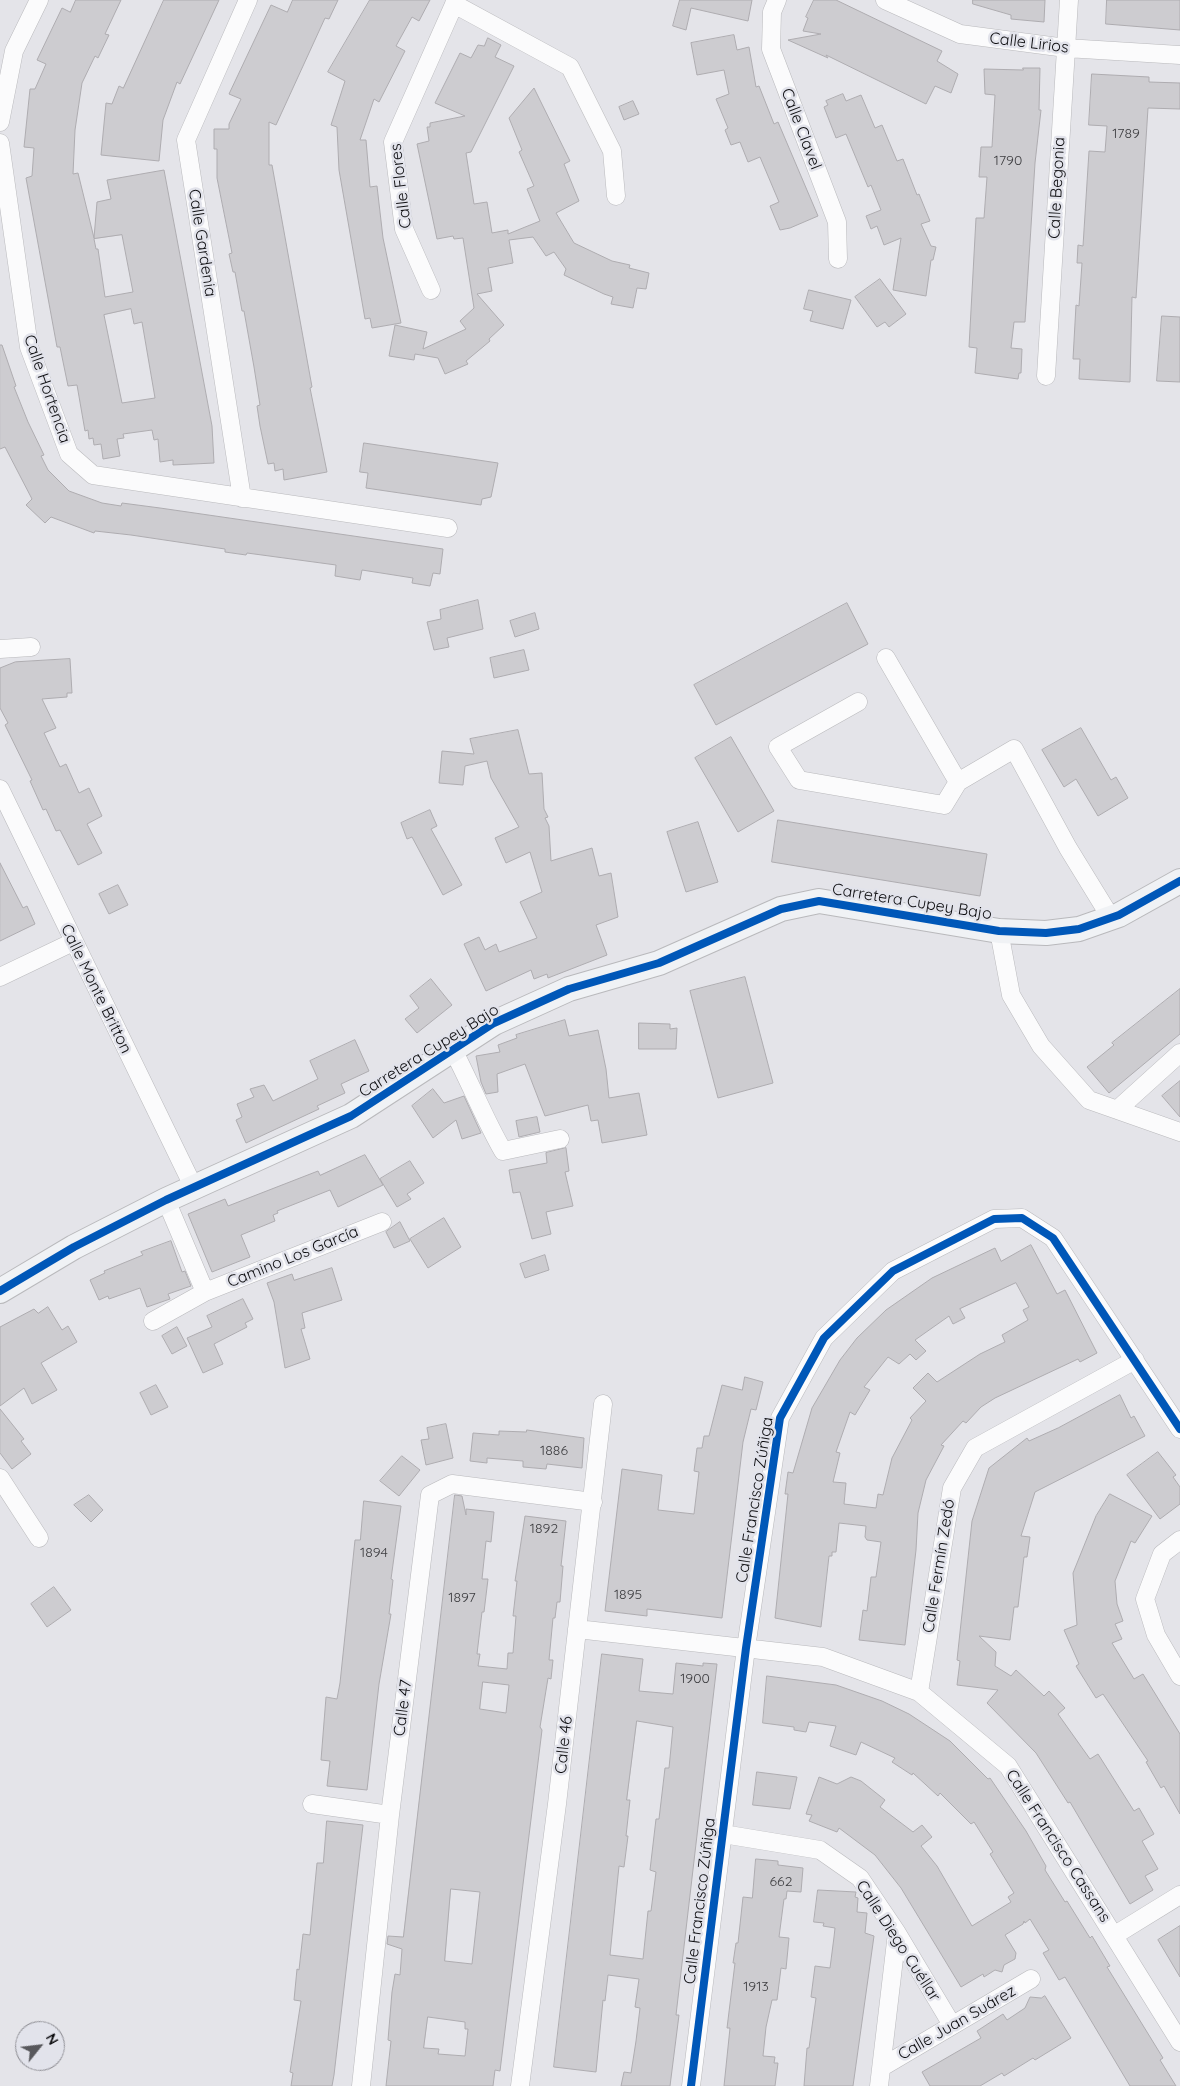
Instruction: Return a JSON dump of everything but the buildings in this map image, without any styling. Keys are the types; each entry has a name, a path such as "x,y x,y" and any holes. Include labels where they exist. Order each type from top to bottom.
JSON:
{"street":[{"path":"0,122 14,51 39,0"},
{"name":"Calle Gardenia","path":"242,498 186,140 248,0"},
{"name":"Calle Clavel","path":"777,0 772,12 770,48 837,222 838,259"},
{"name":"Calle Lirios","path":"885,0 960,34 1066,48 1180,55"},
{"name":"Calle Begonia","path":"1046,376 1069,0"},
{"path":"455,2 570,67 612,151 616,196"},
{"name":"Calle Flores","path":"432,290 404,229 393,142 455,2"},
{"name":"Calle Hortencia","path":"0,144 29,347 69,454 93,475 448,528"},
{"path":"0,648 31,646"},
{"path":"886,658 958,782"},
{"path":"858,702 778,747 799,780 944,805 958,782 1014,749 1068,848 1111,918"},
{"name":"Calle Monte Britton","path":"0,789 194,1188"},
{"name":"Carretera Cupey Bajo","path":"0,1291 74,1246 166,1200 351,1116 494,1023 569,989 659,963 794,904 819,901 999,930 1046,933 1079,929 1111,918 1132,909 1180,881"},
{"path":"999,930 1011,995 1041,1046 1089,1100 1180,1132"},
{"path":"0,977 74,942"},
{"path":"453,1050 472,1086 484,1119 503,1151 560,1139"},
{"path":"1117,1110 1180,1053"},
{"path":"166,1200 205,1292"},
{"name":"Calle Francisco Zúñiga","path":"691,2086 746,1648 780,1418 824,1338 893,1271 994,1219 1022,1218 1053,1238 1180,1429"},
{"name":"Camino Los García","path":"153,1321 205,1292 382,1222"},
{"name":"Calle Fermín Zedó","path":"919,1692 952,1488 975,1448 1135,1360"},
{"name":"Calle 46","path":"520,2086 557,1804 604,1404"},
{"path":"0,1478 39,1538"},
{"name":"Calle 47","path":"361,2086 390,1815 430,1495 452,1484 593,1502"},
{"path":"1180,1540 1162,1554 1145,1599 1156,1635 1180,1676"},
{"name":"Calle Francisco Cassans","path":"577,1629 823,1657 919,1692 1008,1766 1180,2042"},
{"path":"312,1804 390,1815"},
{"name":"Calle Diego Cuéllar","path":"722,1834 820,1850 860,1878 897,1933 952,2025"},
{"path":"1115,1935 1180,1895"},
{"path":"879,2086 897,1933"},
{"name":"Calle Juan Suárez","path":"882,2067 1031,1979"}],"cycle path":[{"path":"0,1291 74,1247 166,1200 351,1116 494,1023 569,989 659,963 781,909 819,901 999,931 1046,933 1079,929 1119,915 1180,881"},
{"path":"691,2086 746,1648 780,1418 824,1338 893,1271 994,1219 1022,1218 1053,1238 1180,1429"}]}
